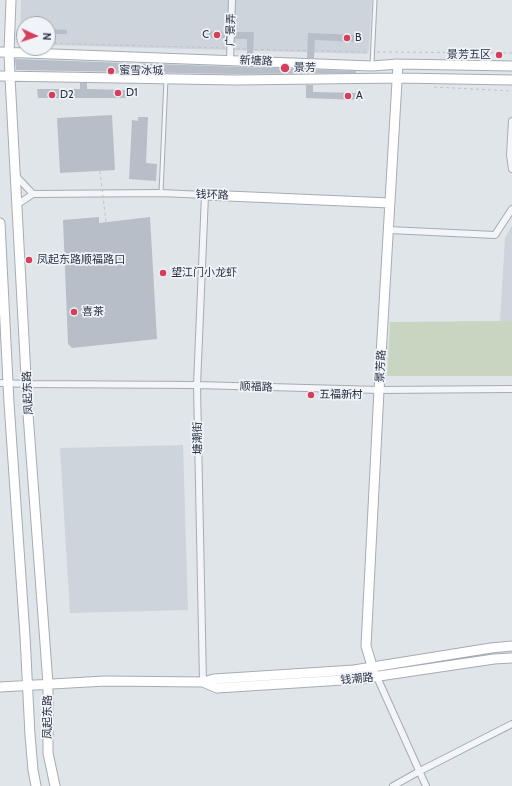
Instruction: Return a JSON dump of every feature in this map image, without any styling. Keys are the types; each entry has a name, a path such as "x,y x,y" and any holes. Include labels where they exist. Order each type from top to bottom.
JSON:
{"main road":[{"name":"凤起东路","path":"11,0 5,52 10,77 27,384 48,684 48,753 55,786"},
{"name":"新塘路","path":"5,52 372,66 398,64 512,66"},
{"name":"景芳路","path":"372,666 366,646 398,64"},
{"name":"新塘路","path":"0,76 236,80 398,78 512,80"},
{"name":"钱环路","path":"205,195 390,203"},
{"name":"凤起东路","path":"0,223 4,383 28,685 33,770 36,786"},
{"name":"钱潮路","path":"0,687 106,681 203,682 214,679 354,670 372,666 512,646"},
{"name":"钱潮路","path":"203,682 217,688 376,677 494,659 512,658"}],"street":[{"name":"广景弄","path":"230,60 232,0"},
{"path":"512,121 510,155 512,169"},
{"path":"16,176 33,194 18,204"},
{"name":"钱环路","path":"33,194 161,193 205,195"},
{"name":"塘潮街","path":"203,682 197,385 205,195"},
{"path":"389,230 495,235 512,209"},
{"name":"顺福路","path":"4,383 197,385 379,390 512,389"},
{"path":"372,666 418,772 426,786"},
{"path":"393,786 512,724"}],"lane":[{"path":"372,66 375,0"},
{"path":"161,193 166,79"}],"path":[{"path":"56,43 372,52 512,53"},
{"path":"433,87 512,91"},
{"path":"100,171 106,222"}],"shaded area":[{"path":"21,0 372,0 369,50 367,54 56,45 56,16 21,16"},
{"path":"512,226 512,321 500,321 505,238"},
{"path":"183,445 188,610 70,613 60,448"}],"green space":[{"path":"512,321 512,376 387,376 390,322"}],"building":[{"path":"56,29 67,30 67,34 56,34"},
{"name":"C","path":"208,31 226,32 226,38 208,38"},
{"path":"235,32 254,32 253,56 247,55 247,39 235,39"},
{"path":"308,33 356,35 356,42 315,40 314,58 307,58"},
{"path":"15,59 356,71 356,73 236,74 16,70"},
{"path":"80,83 87,83 87,89 130,90 130,98 38,98 37,89 80,89"},
{"path":"306,85 313,85 313,92 360,93 360,100 306,98"},
{"path":"112,115 115,170 60,173 57,118"},
{"path":"138,117 148,117 146,163 157,164 156,181 129,179 132,120 138,121"},
{"path":"99,217 99,223 150,217 157,339 72,348 68,344 63,220"}],"place":[{"name":"C","path":"217,35"},
{"name":"B","path":"347,38"},
{"name":"景芳五区","path":"499,55"},
{"name":"景芳","path":"285,68"},
{"name":"蜜雪冰城","path":"111,71"},
{"name":"D1","path":"118,93"},
{"name":"D2","path":"52,95"},
{"name":"A","path":"348,96"},
{"name":"凤起东路顺福路口","path":"29,260"},
{"name":"望江门小龙虾","path":"163,273"},
{"name":"喜茶","path":"74,312"},
{"name":"五福新村","path":"311,395"}]}
